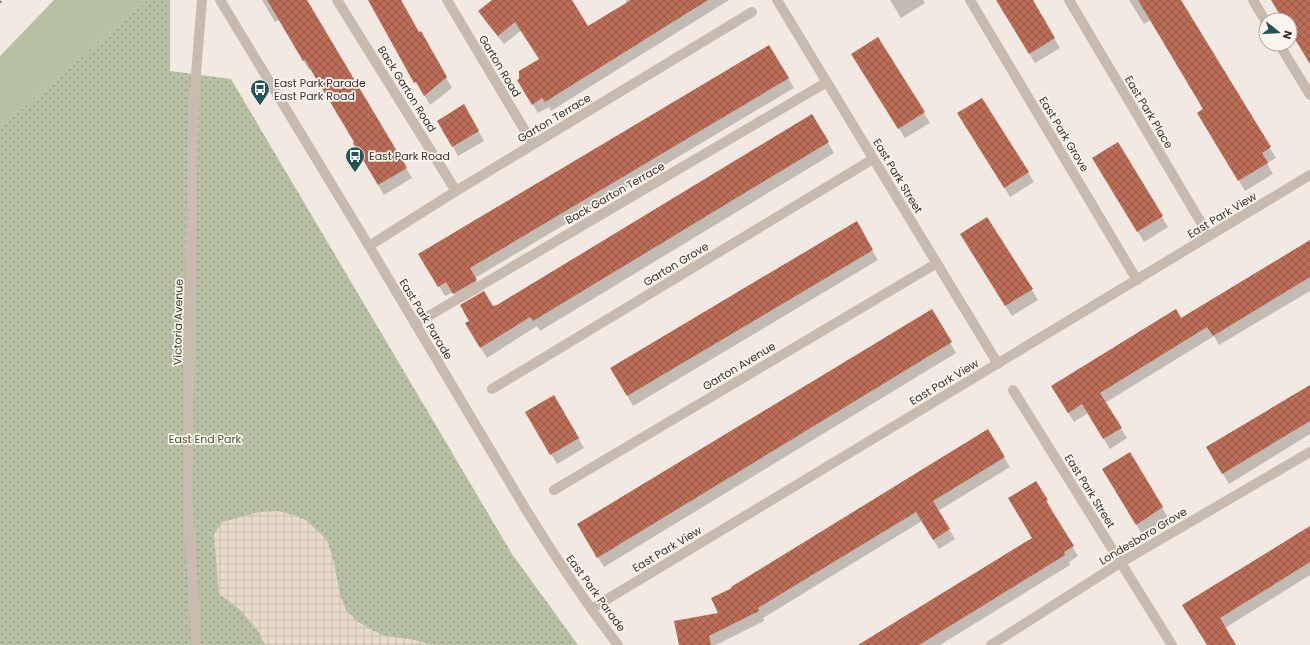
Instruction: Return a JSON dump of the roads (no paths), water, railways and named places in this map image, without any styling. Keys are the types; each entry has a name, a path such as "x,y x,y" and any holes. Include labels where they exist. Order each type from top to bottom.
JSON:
{"street":[{"name":"Victoria Avenue","path":"196,645 188,497 193,110 202,0"},
{"name":"East Park Parade","path":"220,0 369,246 524,508 591,609 618,645"},
{"name":"Back Garton Road","path":"337,0 456,191"},
{"name":"Garton Road","path":"447,0 533,144"},
{"name":"East Park Street","path":"777,0 998,364"},
{"name":"East Park Grove","path":"970,0 1137,280"},
{"name":"East Park Place","path":"1069,0 1209,236"},
{"path":"1253,0 1260,12"},
{"name":"Garton Terrace","path":"369,246 456,191 752,12"},
{"path":"1284,52 1310,95"},
{"name":"Back Garton Terrace","path":"415,324 827,82"},
{"name":"Garton Grove","path":"492,389 873,159"},
{"name":"East Park View","path":"591,609 1310,175"},
{"name":"Garton Avenue","path":"554,490 937,263"},
{"name":"East Park Street","path":"1013,390 1172,645"},
{"name":"Londesboro Grove","path":"991,645 1120,563 1310,452"}],"place":[{"name":"East Park Parade East Park Road","path":"260,106"},
{"name":"East Park Road","path":"355,173"}],"park label":[{"name":"East End Park","path":"205,439"}]}
